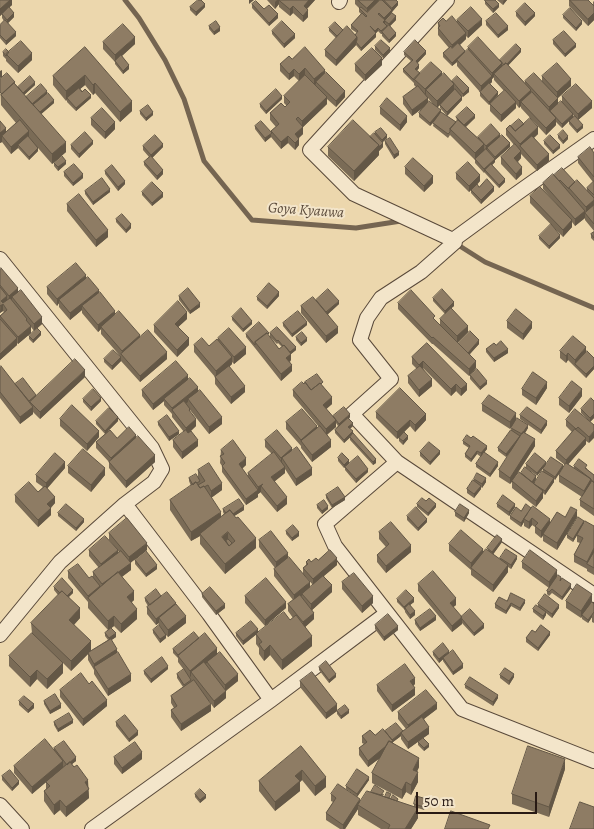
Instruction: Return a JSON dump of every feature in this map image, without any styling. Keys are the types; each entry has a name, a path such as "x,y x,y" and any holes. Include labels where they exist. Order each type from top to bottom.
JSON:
{"street":[{"path":"448,0 310,150 354,194 453,240"},
{"path":"594,139 453,240 455,242 421,272 381,298 367,318 360,340 391,379 352,414 397,462 594,595"},
{"path":"0,259 152,448 162,468 154,482 125,504 60,562 0,635"},
{"path":"397,462 325,524 335,546 462,709 594,761"},
{"path":"125,504 209,614 271,700"},
{"path":"92,829 271,700 386,613"},
{"path":"0,805 22,829"}],"building":[{"path":"0,0 10,0 0,9"},
{"path":"198,0 205,4 196,12 190,7"},
{"path":"279,0 309,0 304,6 308,10 303,16 293,6 290,9"},
{"path":"358,0 375,0 367,8"},
{"path":"380,0 392,10 384,18 378,14 385,20 383,22 387,26 381,31 378,28 375,31 370,26 376,33 361,48 356,42 357,37 355,35 358,31 351,25 362,13 367,16 359,8 361,7 367,12"},
{"path":"384,0 396,0 398,2 392,8"},
{"path":"485,0 495,0 499,4 493,9"},
{"path":"570,0 588,0 594,6 594,13 588,19"},
{"path":"256,1 264,9 269,5 278,14 269,23 252,4"},
{"path":"525,3 535,13 525,22 516,12"},
{"path":"9,7 14,13 7,20 2,14"},
{"path":"471,7 482,19 468,31 457,20"},
{"path":"570,8 582,21 576,28 563,15"},
{"path":"392,13 396,16 389,24 385,21"},
{"path":"496,13 508,26 498,35 486,21"},
{"path":"452,16 466,33 452,45 438,28 440,26 438,23 443,18 446,21"},
{"path":"5,20 16,32 6,41 0,35 0,25"},
{"path":"216,21 220,27 214,32 209,26"},
{"path":"282,21 295,34 284,44 272,31"},
{"path":"335,22 343,30 337,36 329,28"},
{"path":"123,24 135,37 115,55 103,42"},
{"path":"389,25 396,33 389,40 382,32"},
{"path":"347,26 357,37 336,60 325,50"},
{"path":"564,31 576,44 565,54 553,40"},
{"path":"478,37 502,63 492,73 468,47"},
{"path":"381,40 390,48 383,55 375,46"},
{"path":"415,40 426,51 416,61 419,65 415,69 420,73 414,80 403,69 413,60 404,52"},
{"path":"21,41 32,53 18,66 6,54"},
{"path":"458,43 465,51 452,63 443,53"},
{"path":"516,44 521,49 504,65 500,60"},
{"path":"85,47 132,101 120,112 95,83 93,85 85,75 66,91 53,76"},
{"path":"305,47 325,70 314,79 305,68 299,74 294,69 289,74 280,64 289,56 292,59"},
{"path":"372,48 382,58 365,75 355,64"},
{"path":"6,49 9,52 6,56 3,52"},
{"path":"468,49 492,76 481,86 457,60"},
{"path":"121,55 129,65 123,71 115,61"},
{"path":"431,62 442,72 425,89 414,79"},
{"path":"506,63 531,90 519,101 494,74"},
{"path":"557,63 571,79 557,92 542,76"},
{"path":"326,72 345,91 336,101 316,82"},
{"path":"7,73 15,82 2,94 0,92 0,79"},
{"path":"444,73 454,84 437,101 426,90"},
{"path":"534,73 558,98 549,107 525,81"},
{"path":"305,75 327,97 302,121 298,117 296,119 303,127 295,134 299,139 295,143 288,136 281,142 271,131 279,124 270,113 281,103 285,107 290,102 284,96"},
{"path":"30,76 35,82 23,93 18,87"},
{"path":"457,76 469,88 463,94 452,81"},
{"path":"14,83 66,142 52,154 1,95"},
{"path":"489,83 498,92 489,102 480,92"},
{"path":"41,84 47,91 32,104 26,97"},
{"path":"576,84 592,101 578,114 562,96"},
{"path":"418,86 428,98 412,110 403,97"},
{"path":"79,88 82,92 85,89 91,95 76,108 67,98"},
{"path":"276,89 282,96 266,111 260,104"},
{"path":"455,89 462,97 447,112 440,105"},
{"path":"505,90 516,102 501,115 490,104"},
{"path":"532,92 556,118 546,128 521,102"},
{"path":"48,93 54,100 40,112 33,105"},
{"path":"387,98 407,116 400,125 380,107"},
{"path":"429,101 441,110 430,123 419,113"},
{"path":"561,101 573,114 562,124 550,111"},
{"path":"148,105 153,112 146,118 140,111"},
{"path":"467,107 475,115 464,125 456,117"},
{"path":"102,108 115,122 105,132 91,118"},
{"path":"441,112 456,122 448,134 433,123"},
{"path":"575,116 583,125 577,130 569,121"},
{"path":"530,118 538,127 520,144 506,129 510,125 515,131"},
{"path":"519,119 524,124 515,131 511,126"},
{"path":"20,120 29,131 11,147 2,136"},
{"path":"353,120 379,145 354,171 328,147"},
{"path":"458,120 484,144 475,153 450,129"},
{"path":"0,121 6,128 0,133"},
{"path":"261,121 272,133 265,138 255,126"},
{"path":"491,124 500,134 486,146 478,137"},
{"path":"381,128 387,135 382,140 375,132"},
{"path":"563,130 568,136 563,141 558,135"},
{"path":"85,132 93,141 79,154 71,145"},
{"path":"374,133 383,143 379,147 370,137"},
{"path":"155,135 163,144 151,155 143,146"},
{"path":"502,135 510,143 495,157 487,148"},
{"path":"550,135 560,145 553,151 544,141"},
{"path":"28,136 38,148 29,157 18,145"},
{"path":"532,136 549,154 537,165 520,146"},
{"path":"390,138 399,152 394,155 385,141"},
{"path":"515,144 521,151 514,158 522,167 516,174 501,157"},
{"path":"590,147 594,153 594,177 578,157"},
{"path":"486,149 495,159 484,169 475,159"},
{"path":"62,156 66,161 58,167 54,163"},
{"path":"151,156 163,170 157,176 144,162"},
{"path":"413,158 433,176 424,186 405,167"},
{"path":"468,162 480,175 469,186 456,173"},
{"path":"74,164 83,174 73,183 64,172"},
{"path":"491,164 505,179 499,185 485,170"},
{"path":"112,165 125,181 118,187 105,171"},
{"path":"562,168 575,182 569,189 554,175"},
{"path":"553,174 585,211 575,219 543,183"},
{"path":"102,178 110,189 93,202 85,191"},
{"path":"487,179 494,187 481,200 471,190 477,184 479,187"},
{"path":"577,180 594,198 586,207 569,188"},
{"path":"594,181 594,195 587,188"},
{"path":"152,182 163,193 152,203 142,192"},
{"path":"540,187 572,220 563,230 530,196"},
{"path":"79,194 108,230 96,240 67,204"},
{"path":"594,205 594,224 585,213"},
{"path":"122,214 131,224 126,230 116,219"},
{"path":"551,224 560,235 549,246 539,236"},
{"path":"76,263 86,275 57,299 47,287"},
{"path":"1,268 18,288 9,296 0,285"},
{"path":"88,277 99,290 70,313 59,300"},
{"path":"269,283 279,292 267,306 257,297"},
{"path":"0,287 7,296 1,301 3,303 10,298 31,326 18,337 0,316 7,310 3,304 0,306"},
{"path":"188,288 200,303 190,311 179,296"},
{"path":"328,289 339,301 326,312 316,300"},
{"path":"442,289 454,302 445,311 433,298"},
{"path":"21,290 42,317 34,324 12,297"},
{"path":"411,290 435,316 433,318 476,361 469,369 432,338 398,303"},
{"path":"100,292 115,311 98,325 82,306"},
{"path":"313,297 338,327 326,336 301,306"},
{"path":"178,301 187,312 175,324 189,338 177,350 154,325"},
{"path":"241,308 252,321 243,329 232,317"},
{"path":"451,308 468,326 457,336 440,319"},
{"path":"516,309 532,322 523,334 507,321"},
{"path":"119,311 140,335 122,351 101,327"},
{"path":"298,311 307,322 292,334 283,323"},
{"path":"0,319 17,338 0,354"},
{"path":"259,322 269,333 255,342 255,345 246,334"},
{"path":"277,327 296,347 290,352 270,333"},
{"path":"37,328 41,332 33,340 29,336"},
{"path":"229,328 246,347 234,357 218,338"},
{"path":"148,330 167,352 140,376 121,354"},
{"path":"470,331 479,340 468,353 458,343"},
{"path":"302,332 307,338 301,343 296,337"},
{"path":"267,333 279,349 284,345 291,354 286,358 292,365 281,374 255,342"},
{"path":"573,336 586,347 575,360 568,353 566,356 560,351"},
{"path":"202,338 209,346 217,339 232,357 216,371 194,345"},
{"path":"501,341 508,349 494,358 486,349 494,343 496,345"},
{"path":"427,343 467,384 461,389 456,384 451,389 423,361 419,365 412,357"},
{"path":"113,350 121,357 112,366 104,359"},
{"path":"587,351 594,358 594,366 586,374 575,364"},
{"path":"75,359 85,370 40,412 30,402"},
{"path":"176,361 188,375 153,404 142,390"},
{"path":"1,366 33,407 20,417 0,392"},
{"path":"229,366 245,386 231,397 215,377"},
{"path":"420,366 432,379 419,390 408,376"},
{"path":"477,369 487,381 480,387 470,375"},
{"path":"533,372 547,382 536,398 522,389"},
{"path":"317,374 323,382 311,390 305,382"},
{"path":"23,378 36,395 29,401 15,384"},
{"path":"190,378 198,387 172,408 164,399"},
{"path":"572,381 582,389 569,406 559,398"},
{"path":"302,382 304,384 305,382 311,390 320,383 332,397 323,405 336,420 326,429 293,390"},
{"path":"400,388 426,414 415,425 410,420 397,432 376,412"},
{"path":"93,389 101,398 91,407 83,399"},
{"path":"200,390 222,417 209,427 188,399"},
{"path":"489,395 516,413 510,422 482,404"},
{"path":"591,398 594,401 594,414 590,418 581,409"},
{"path":"184,401 196,419 186,428 172,410"},
{"path":"72,405 99,431 87,444 60,419"},
{"path":"344,407 350,414 339,424 333,416"},
{"path":"527,407 547,421 541,430 520,415"},
{"path":"109,408 118,417 105,431 96,421"},
{"path":"302,409 317,426 301,440 286,422"},
{"path":"575,409 594,425 594,431 589,437 578,427 576,429 566,420"},
{"path":"167,415 179,431 169,437 158,422"},
{"path":"348,418 353,423 348,427 353,431 344,440 335,430"},
{"path":"517,418 528,425 522,434 511,428"},
{"path":"320,426 331,440 312,455 301,441"},
{"path":"129,427 136,435 111,458 96,442 110,430 117,438"},
{"path":"575,429 586,438 566,460 556,451"},
{"path":"186,430 188,433 191,431 198,440 182,452 173,440"},
{"path":"277,430 292,448 281,458 265,440"},
{"path":"511,430 520,436 506,454 498,448"},
{"path":"404,432 408,436 403,441 399,438"},
{"path":"523,432 535,439 510,478 499,470"},
{"path":"353,433 376,459 373,462 350,437"},
{"path":"467,435 471,438 473,436 487,446 481,453 477,451 471,459 465,454 470,446 463,441"},
{"path":"138,436 155,455 126,481 109,462"},
{"path":"233,440 246,458 239,464 258,490 246,499 222,466 225,463 220,456 224,454 221,450"},
{"path":"429,442 440,451 430,462 420,452"},
{"path":"297,447 312,468 296,479 282,458"},
{"path":"83,449 105,468 91,485 68,466"},
{"path":"274,452 285,467 271,477 287,497 277,506 261,486 263,484 258,487 248,473"},
{"path":"484,452 498,462 490,474 476,464"},
{"path":"55,453 65,462 46,483 36,475"},
{"path":"342,453 349,460 344,465 338,458"},
{"path":"535,453 546,462 537,473 526,464"},
{"path":"358,456 368,469 356,479 345,467"},
{"path":"551,457 563,465 555,477 543,469"},
{"path":"579,459 587,465 585,468 594,475 594,482 574,466"},
{"path":"209,463 222,483 211,491 208,485 200,488 198,485 205,481 198,470"},
{"path":"566,463 591,479 584,491 559,475"},
{"path":"525,467 536,476 532,482 521,473"},
{"path":"542,471 554,478 545,491 534,484"},
{"path":"519,472 543,491 536,501 512,481"},
{"path":"477,473 486,478 482,484 474,479"},
{"path":"196,474 200,481 193,485 189,478"},
{"path":"473,480 481,486 474,494 467,489"},
{"path":"592,481 594,483 594,509 580,500"},
{"path":"29,482 38,492 45,486 55,497 47,504 51,508 38,520 15,495"},
{"path":"196,482 200,488 204,486 221,512 191,532 170,500"},
{"path":"338,487 345,497 332,505 326,495"},
{"path":"503,495 515,504 509,512 497,504"},
{"path":"422,498 426,501 429,498 436,504 428,513 417,504"},
{"path":"239,499 244,506 233,514 230,510 226,513 223,509"},
{"path":"324,500 328,506 322,511 317,505"},
{"path":"66,504 84,519 76,528 58,513"},
{"path":"460,504 469,510 464,518 455,512"},
{"path":"526,504 531,508 521,523 510,516 516,507 521,511"},
{"path":"533,506 550,519 541,531 535,526 538,523 532,518 529,522 524,519"},
{"path":"416,507 427,519 418,528 407,516"},
{"path":"571,507 577,510 557,543 543,534 557,512 565,517"},
{"path":"230,510 256,538 225,564 200,534","holes":["228,532 235,541 229,546 222,537"]},
{"path":"578,517 584,521 573,539 567,535"},
{"path":"127,518 147,543 129,557 109,533"},
{"path":"585,521 594,526 594,548 587,562 574,555 583,538 577,535"},
{"path":"391,522 411,545 386,566 377,555 389,544 379,532"},
{"path":"293,525 299,532 292,538 286,531"},
{"path":"461,530 483,549 471,563 449,544"},
{"path":"271,531 288,553 276,562 259,540"},
{"path":"497,535 502,539 492,552 487,548"},
{"path":"105,536 118,550 101,564 89,550"},
{"path":"228,539 232,543 229,546 226,541"},
{"path":"486,549 508,565 493,585 471,568"},
{"path":"506,549 517,556 511,565 500,558"},
{"path":"330,550 337,558 313,579 303,568 308,564 306,562 309,559 311,562 316,558 318,560"},
{"path":"530,550 557,570 549,582 522,562"},
{"path":"121,551 131,563 102,584 93,572"},
{"path":"146,551 157,565 146,574 135,560"},
{"path":"594,552 594,568 587,564"},
{"path":"289,557 310,582 294,595 274,569"},
{"path":"78,564 89,578 92,576 100,586 88,596 68,571"},
{"path":"433,571 456,598 450,603 462,617 452,626 418,584"},
{"path":"118,572 134,591 127,597 137,609 121,624 114,616 108,621 88,598"},
{"path":"354,573 373,596 362,606 342,582"},
{"path":"558,575 561,577 560,581 562,578 571,584 562,597 552,589 549,592 547,591"},
{"path":"323,576 332,585 311,604 302,594"},
{"path":"62,578 73,590 67,596 62,591 60,593 54,587"},
{"path":"266,578 286,602 265,620 245,596"},
{"path":"577,584 592,594 581,611 566,601"},
{"path":"210,587 225,604 216,611 202,594"},
{"path":"156,589 161,596 150,605 145,598"},
{"path":"406,590 414,598 404,607 397,599"},
{"path":"62,591 80,608 69,620 91,641 71,661 31,623"},
{"path":"167,592 176,603 156,619 147,607"},
{"path":"511,593 525,600 520,608 511,603 506,611 495,604 499,597 507,601"},
{"path":"545,594 559,605 552,614 538,604"},
{"path":"300,595 314,613 303,622 288,604"},
{"path":"592,602 594,604 594,612 588,620 582,615"},
{"path":"176,604 186,616 168,630 159,618"},
{"path":"409,604 415,611 410,615 405,608"},
{"path":"536,605 546,612 543,616 533,609"},
{"path":"430,609 436,616 420,628 415,620"},
{"path":"470,609 484,624 474,633 461,617"},
{"path":"284,612 290,620 296,615 312,636 282,660 270,645 264,651 259,644 262,642 256,634"},
{"path":"388,614 398,626 384,637 375,625"},
{"path":"251,621 258,629 243,641 236,633"},
{"path":"159,625 166,635 160,639 153,630"},
{"path":"541,625 550,632 538,648 526,638 532,630 535,632"},
{"path":"111,628 116,633 109,638 105,633"},
{"path":"194,632 199,638 178,655 173,649"},
{"path":"32,633 63,663 47,679 37,670 30,677 9,656"},
{"path":"205,633 217,648 190,671 178,656"},
{"path":"111,639 117,649 94,664 88,653"},
{"path":"443,643 449,651 439,659 433,652"},
{"path":"453,650 463,664 453,672 443,658"},
{"path":"118,652 131,674 108,689 94,667"},
{"path":"220,652 238,674 225,685 207,662"},
{"path":"162,657 168,666 151,679 144,671"},
{"path":"326,661 336,674 329,680 319,667"},
{"path":"204,662 226,691 214,701 191,672"},
{"path":"405,664 415,678 410,681 415,688 392,705 377,685"},
{"path":"505,668 514,674 509,681 500,675"},
{"path":"184,669 191,680 184,685 177,674"},
{"path":"312,672 337,704 326,713 300,681"},
{"path":"81,673 89,684 92,681 107,700 83,719 60,690"},
{"path":"470,677 498,695 493,702 465,685"},
{"path":"194,680 211,704 181,724 171,710 177,706 171,696"},
{"path":"426,690 437,703 408,725 398,712"},
{"path":"55,694 61,704 50,711 44,701"},
{"path":"24,696 34,704 28,710 19,701"},
{"path":"345,705 349,710 341,716 337,711"},
{"path":"69,713 73,720 58,729 54,722"},
{"path":"125,715 138,731 129,739 116,722"},
{"path":"422,717 429,727 408,742 401,733"},
{"path":"396,723 403,731 392,740 385,731"},
{"path":"383,729 393,741 389,741 386,746 368,761 359,748 367,742 362,736 370,730 375,735"},
{"path":"423,738 429,744 424,748 418,742"},
{"path":"45,739 63,761 32,787 14,766"},
{"path":"64,741 76,757 67,765 54,748"},
{"path":"389,741 419,758 413,770 418,772 411,785 406,782 402,790 372,773"},
{"path":"135,742 142,752 122,768 114,757"},
{"path":"301,746 326,777 315,786 302,770 295,776 300,781 275,802 259,781"},
{"path":"528,746 565,759 549,807 512,794"},
{"path":"70,762 74,767 77,765 88,780 85,782 89,789 66,807 60,800 54,805 44,791 50,786 46,782"},
{"path":"357,769 369,777 357,794 346,786"},
{"path":"10,770 19,781 12,788 2,776"},
{"path":"338,784 360,799 343,825 326,813 336,798 331,794"},
{"path":"375,785 384,791 381,795 371,792"},
{"path":"200,789 206,795 200,800 195,794"},
{"path":"367,791 418,808 405,829 388,829 390,825 358,805"},
{"path":"387,792 391,794 389,798 385,797"},
{"path":"393,795 398,799 397,801 391,799"},
{"path":"416,796 427,799 424,807 414,804"},
{"path":"580,802 594,807 594,829 570,829"},
{"path":"451,811 490,825 488,829 445,829"}],"waterway":[{"name":"Goya Kyauwa","path":"125,0 139,18 165,60 184,99 204,161 252,220 356,228 401,221"},
{"name":"Goya Kyauwa","path":"455,243 485,262 594,308"}]}
